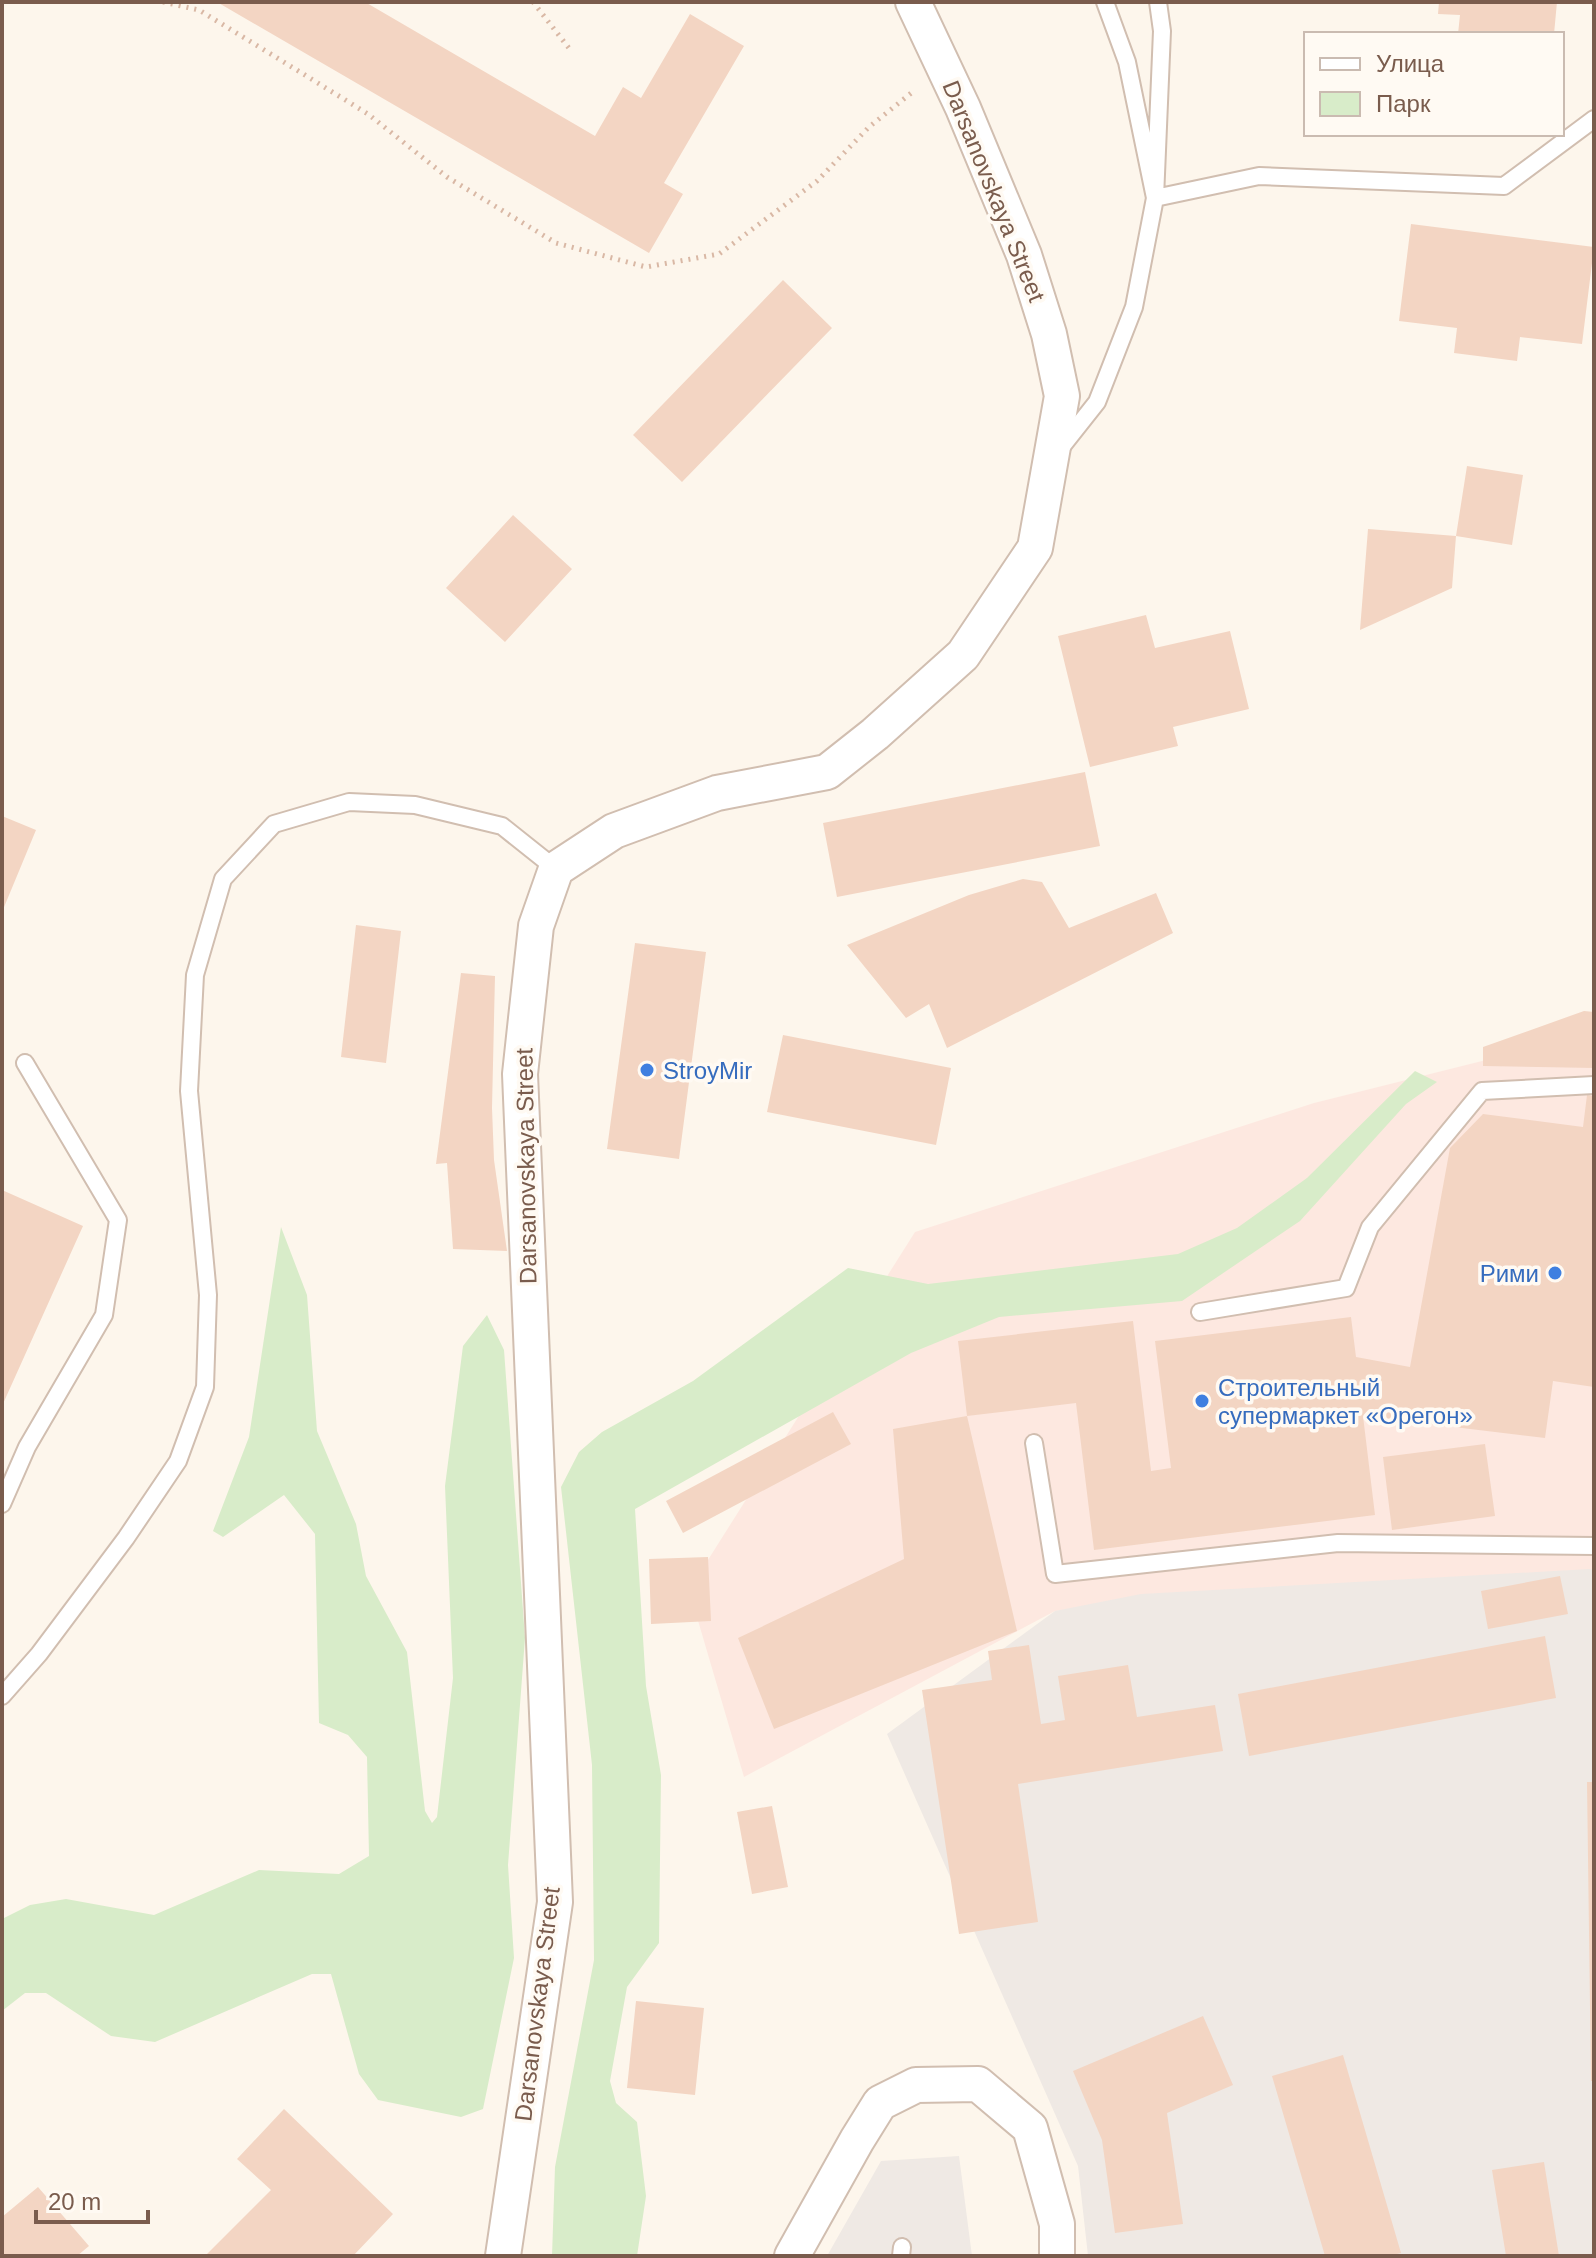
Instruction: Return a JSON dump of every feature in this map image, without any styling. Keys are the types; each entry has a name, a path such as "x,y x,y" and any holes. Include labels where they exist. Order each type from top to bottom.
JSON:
{"street":[{"name":"Darsanovskaya Street","path":"503,2256 555,1902 520,1074 536,926 556,869 614,831 717,793 827,772 875,734 963,655 1035,548 1062,396 1049,334 1024,255 913,2"},
{"path":"792,2256 880,2103 916,2085 978,2084 1030,2128 1057,2224 1057,2256"}],"lane":[{"path":"1105,2 1127,62 1155,198"},
{"path":"1050,462 1097,402 1134,307 1155,198 1162,31 1158,2"},
{"path":"1155,198 1259,176 1504,186 1594,119"},
{"path":"2,1696 39,1654 178,1461 205,1387 208,1295 201,1193 189,1091 195,975 223,879 274,824 349,802 415,805 502,826 556,869"},
{"path":"2,1504 27,1447 104,1315 118,1220 25,1063"},
{"path":"1200,1312 1346,1288 1370,1227 1482,1091 1594,1085"},
{"path":"1034,1443 1055,1574 1338,1543 1594,1546"}],"path":[{"path":"163,2 199,10 368,114 447,177 556,243 646,267 719,254 817,181 869,127 943,66"},
{"path":"533,2 572,52"}],"shaded area":[{"name":"Строительный супермаркет «Орегон»","path":"1594,1033 1594,1570 1055,1611 744,1777 689,1590 915,1232 1314,1103"},
{"path":"1594,1570 1594,2256 1088,2256 1078,2166 887,1734 1055,1611 1141,1594"},
{"path":"959,2156 972,2256 827,2256 881,2161"}],"green space":[{"path":"1415,1071 1437,1082 1406,1104 1300,1221 1182,1301 999,1317 911,1353 635,1509 646,1686 661,1775 659,1943 627,1987 610,2081 616,2103 637,2122 646,2196 637,2256 552,2256 555,2167 594,1960 592,1765 561,1487 579,1452 602,1432 693,1381 848,1268 928,1284 1178,1254 1237,1228 1307,1178"},
{"path":"281,1227 307,1295 317,1431 356,1524 366,1576 407,1652 425,1811 432,1823 437,1817 453,1678 445,1486 463,1346 487,1315 504,1350 525,1638 508,1865 514,1958 483,2109 461,2117 378,2100 359,2074 331,1974 312,1974 155,2042 111,2036 46,1993 25,1993 2,2011 2,1919 30,1905 66,1899 154,1915 259,1870 339,1874 369,1856 367,1757 348,1735 319,1723 315,1534 284,1495 223,1537 213,1531 249,1437"}],"building":[{"path":"217,2 365,2 595,136 623,87 641,98 690,14 744,46 664,183 683,194 649,253"},
{"path":"1439,2 1557,2 1554,32 1458,32 1460,15 1438,14"},
{"path":"1411,224 1594,247 1582,344 1520,337 1517,361 1454,353 1457,328 1399,321"},
{"path":"783,280 832,328 682,482 633,435"},
{"path":"1467,466 1523,475 1512,545 1456,536"},
{"path":"513,515 572,569 505,642 446,588"},
{"path":"1368,529 1456,536 1452,588 1360,630"},
{"path":"1146,615 1155,648 1230,631 1249,709 1173,727 1178,746 1090,767 1058,636"},
{"path":"1085,772 1100,846 837,897 823,823"},
{"path":"2,816 36,830 2,912"},
{"path":"1023,879 1042,882 1069,928 1156,893 1173,933 947,1048 929,1004 906,1018 847,945 969,895"},
{"path":"356,925 401,931 386,1063 341,1057"},
{"path":"635,943 706,952 679,1159 607,1149"},
{"path":"461,973 495,976 494,1160 507,1251 453,1249 447,1163 436,1164"},
{"path":"1584,1011 1594,1012 1594,1068 1483,1066 1483,1047"},
{"path":"783,1035 951,1068 936,1145 767,1112"},
{"path":"1587,1095 1594,1096 1594,1387 1553,1381 1545,1438 1363,1416 1375,1515 1094,1550 1076,1403 967,1416 958,1341 1133,1321 1151,1471 1171,1468 1155,1341 1351,1317 1356,1357 1410,1367 1450,1148 1483,1114 1583,1127"},
{"path":"2,1190 83,1226 2,1406"},
{"path":"833,1412 851,1444 683,1533 666,1501"},
{"path":"967,1416 1017,1631 774,1729 738,1638 904,1559 893,1429"},
{"path":"1485,1444 1495,1516 1392,1530 1383,1457"},
{"path":"708,1557 711,1621 651,1624 649,1559"},
{"path":"1560,1576 1568,1614 1488,1629 1481,1591"},
{"path":"1545,1636 1556,1698 1249,1756 1238,1694"},
{"path":"1029,1645 1041,1724 1065,1720 1058,1676 1128,1665 1137,1717 1215,1705 1223,1751 1018,1784 1038,1922 959,1934 922,1690 992,1680 988,1651"},
{"path":"1587,1782 1594,1782 1594,2081 1591,2081"},
{"path":"772,1806 788,1887 752,1894 737,1812"},
{"path":"636,2001 704,2008 695,2095 627,2088"},
{"path":"1203,2016 1233,2085 1167,2113 1183,2224 1115,2233 1102,2140 1073,2071"},
{"path":"1343,2055 1401,2253 1389,2256 1325,2256 1272,2076"},
{"path":"284,2109 393,2214 353,2256 205,2256 271,2190 237,2159"},
{"path":"1544,2162 1559,2256 1506,2256 1492,2170"},
{"path":"38,2187 89,2246 77,2256 2,2256 2,2217"}],"place":[{"name":"StroyMir","path":"647,1070"},
{"name":"Рими","path":"1555,1273"},
{"name":"Строительный супермаркет «Орегон»","path":"1202,1401"}]}
